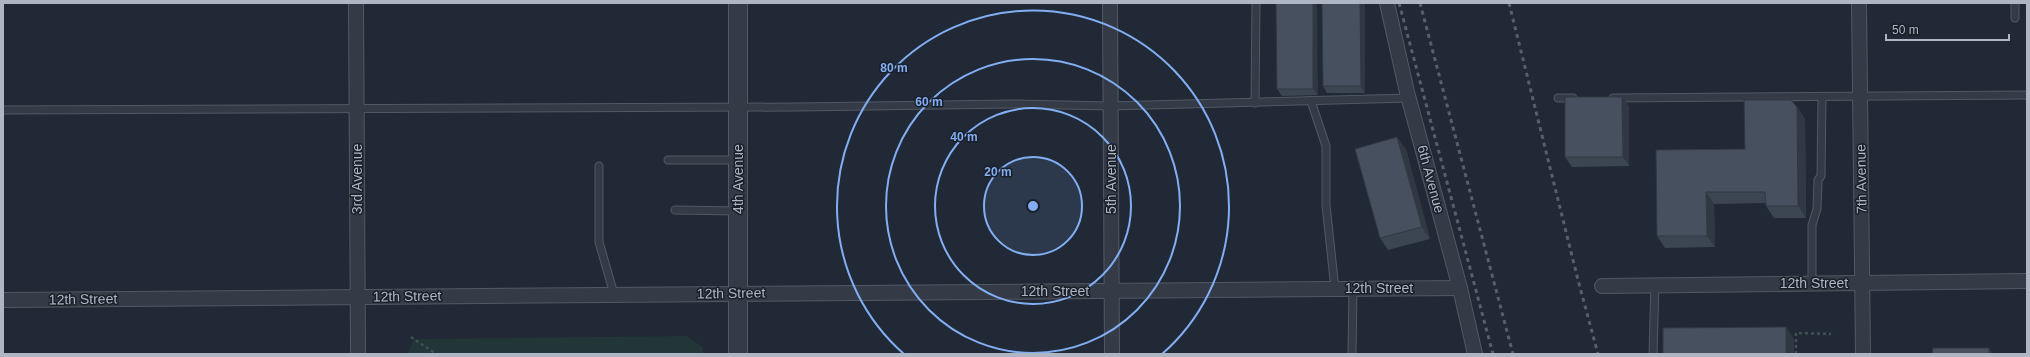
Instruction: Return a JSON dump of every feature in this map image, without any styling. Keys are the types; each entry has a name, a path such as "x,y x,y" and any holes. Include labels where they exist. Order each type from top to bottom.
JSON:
{"street":[{"name":"3rd Avenue","path":"356,3 358,354"},
{"name":"4th Avenue","path":"738,3 738,354"},
{"name":"5th Avenue","path":"1110,3 1112,354"},
{"name":"6th Avenue","path":"1387,3 1409,98 1460,288 1475,354"},
{"name":"7th Avenue","path":"1859,3 1862,354"},
{"name":"12th Street","path":"1602,286 1655,284 2027,281"},
{"name":"12th Street","path":"3,300 1460,288"}],"lane":[{"path":"1255,103 1256,3"},
{"path":"2015,3 2015,18"},
{"path":"1606,98 2027,95"},
{"path":"1812,283 1812,225 1817,209 1818,180 1821,176 1822,97"},
{"path":"3,110 738,107 1012,104 1110,106 1409,98"},
{"path":"1558,98 1582,98"},
{"path":"1311,101 1326,146 1326,205 1335,289"},
{"path":"668,160 738,160"},
{"path":"599,166 598,242 614,294"},
{"path":"674,210 738,210"},
{"path":"1653,354 1655,284"},
{"path":"1352,354 1353,289"}],"path":[{"path":"1796,354 1796,333 1832,334"},
{"path":"411,337 436,354"}],"shaded area":[{"path":"686,336 703,347 703,354 407,354 414,339"}],"building":[{"path":"1276,3 1313,3 1313,89 1277,89"},
{"path":"1322,3 1360,3 1361,86 1323,86"},
{"path":"1565,97 1622,97 1623,157 1565,157"},
{"path":"1744,100 1791,100 1797,107 1798,206 1766,206 1765,192 1706,192 1707,236 1657,236 1656,150 1745,149"},
{"path":"1397,137 1422,227 1380,238 1355,149"},
{"path":"1786,327 1786,354 1663,354 1663,328"},
{"path":"1933,348 1989,348 1989,354 1932,354"}],"railway":[{"path":"1399,3 1493,354"},
{"path":"1420,3 1513,354"},
{"path":"1509,3 1598,354"}]}
